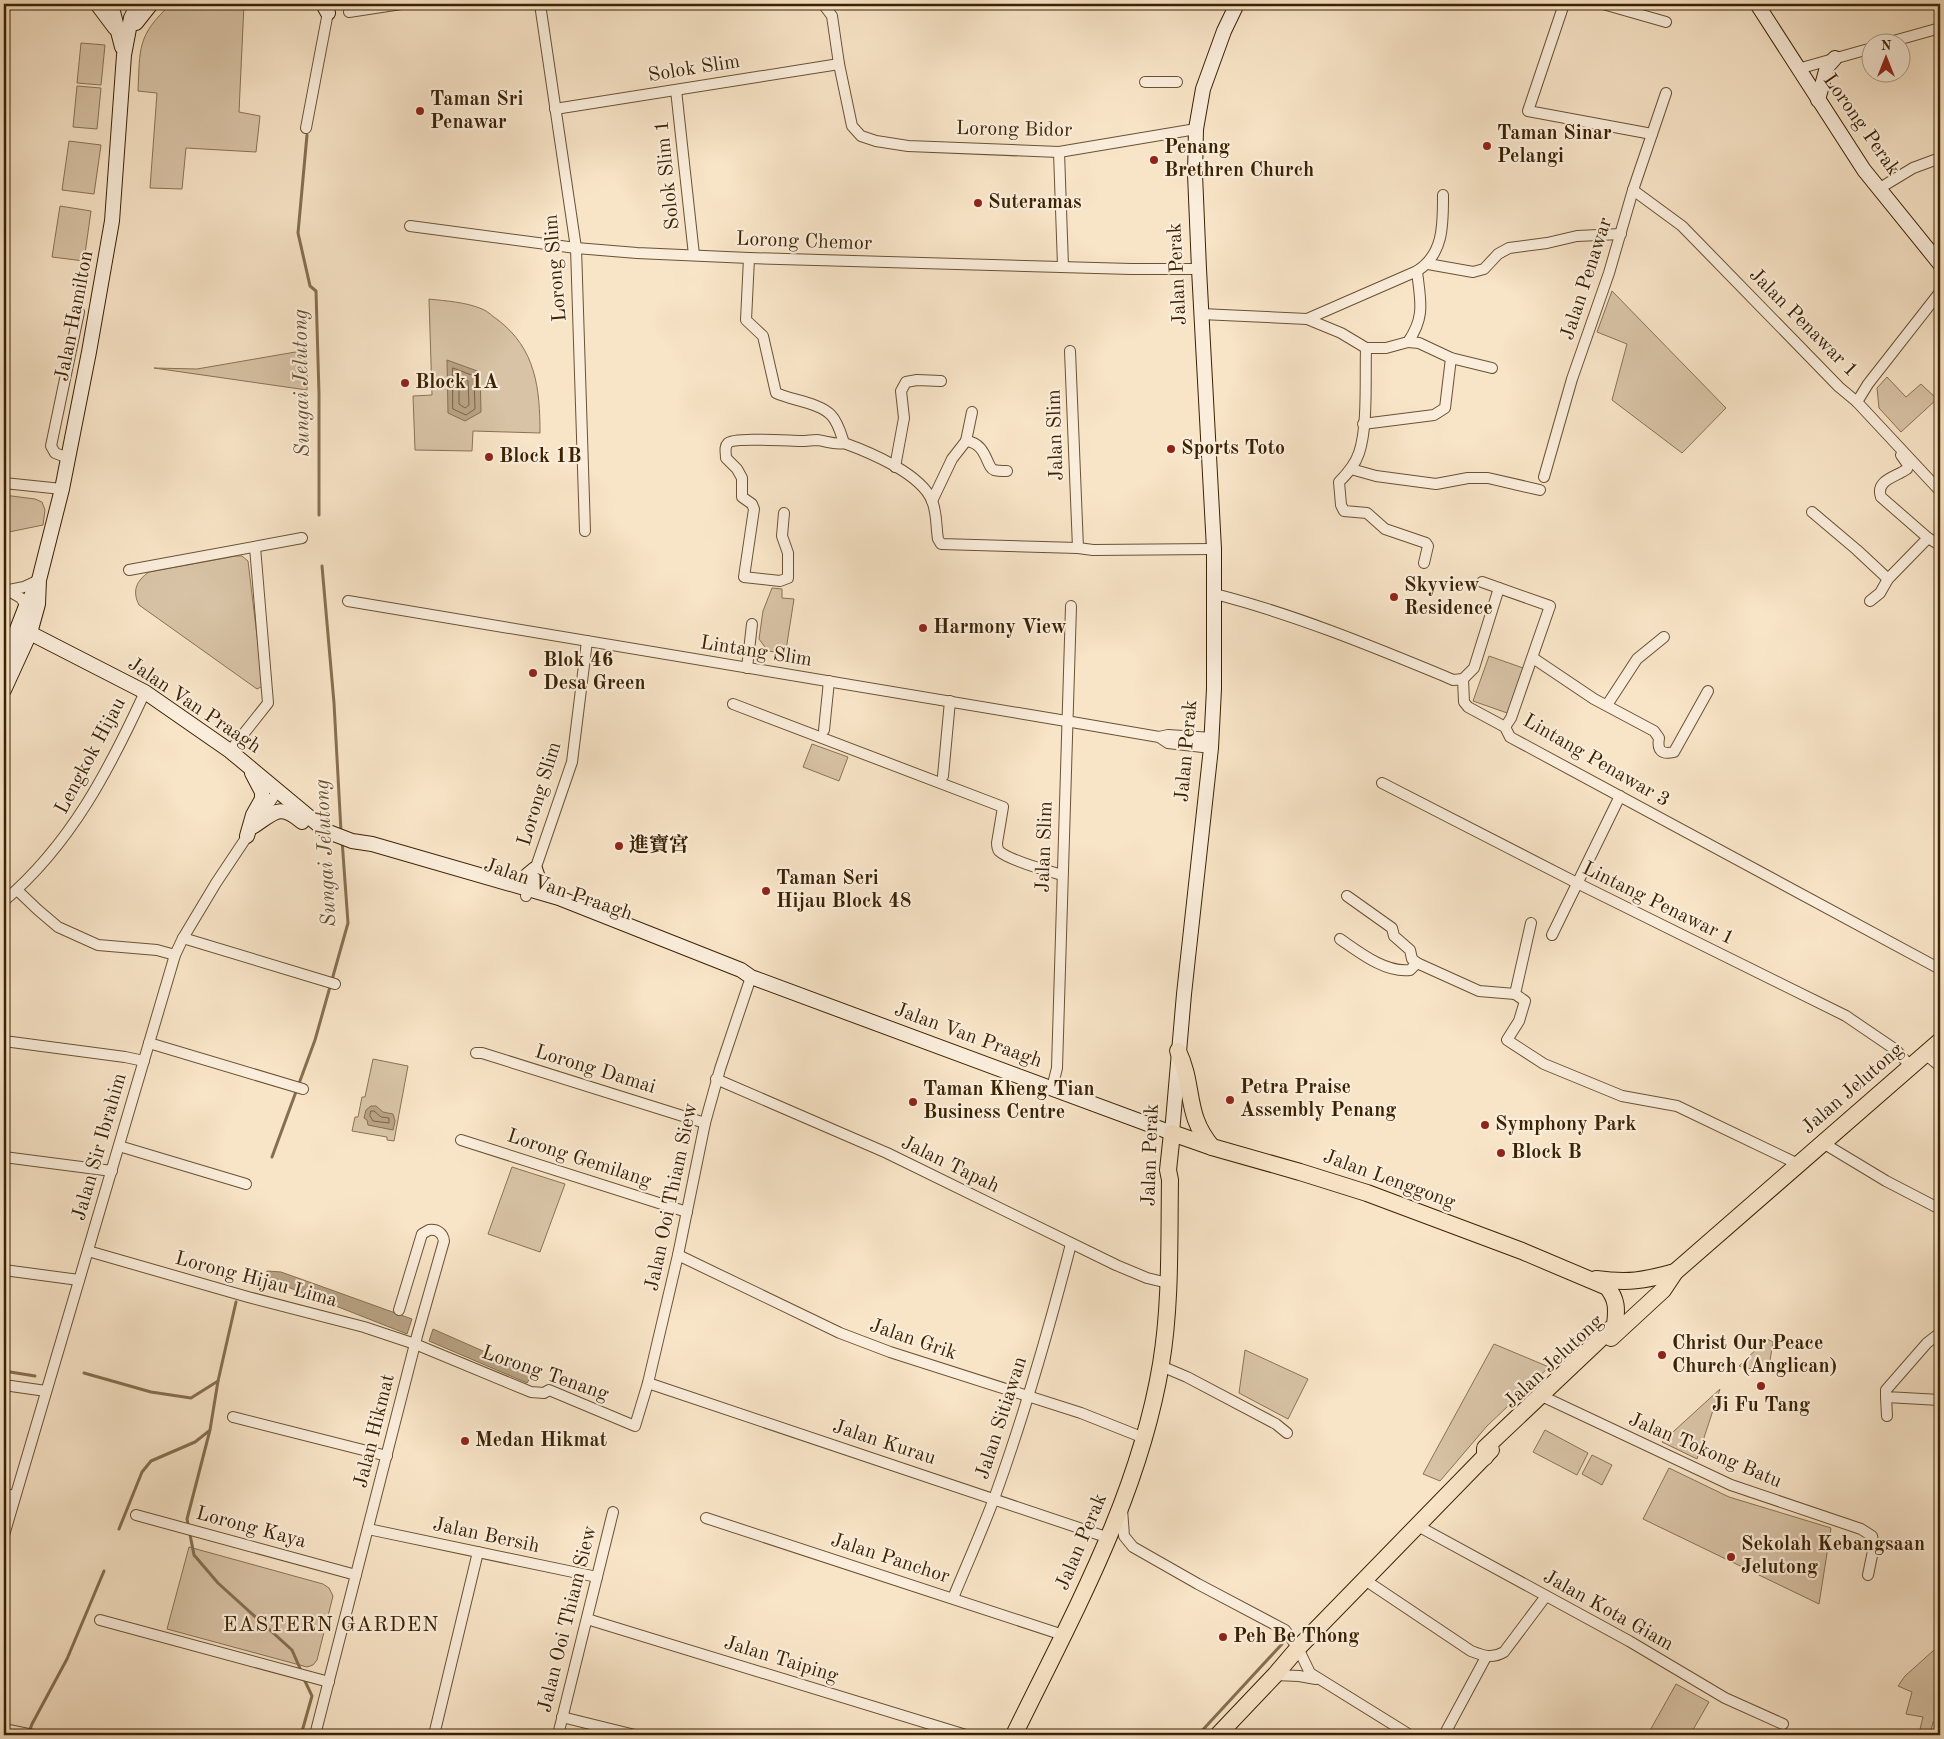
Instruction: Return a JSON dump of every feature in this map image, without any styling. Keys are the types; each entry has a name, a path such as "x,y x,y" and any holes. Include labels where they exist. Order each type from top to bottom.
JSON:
{"main road":[{"path":"98,4 123,37 151,4"},
{"name":"Jalan Hamilton","path":"4,690 30,633 38,604 40,580 62,489 112,221 124,55 123,37 112,4"},
{"name":"Jalan Hamilton","path":"123,37 138,4"},
{"name":"Jalan Perak","path":"1014,1735 1063,1635 1122,1506 1144,1438 1160,1366 1167,1321 1170,1180 1168,1170 1176,1134 1178,1051 1211,743 1214,549 1199,269 1195,174 1196,129 1203,89 1224,31 1237,4"},
{"name":"Lorong Perak","path":"1757,4 1864,170 1940,264"},
{"path":"1818,100 1827,68 1835,58"},
{"name":"Jalan Hamilton","path":"4,663 28,602 40,580"},
{"path":"28,602 30,633"},
{"name":"Jalan Van Praagh","path":"30,633 144,692 230,751 340,837 368,851 528,892 551,896 741,970 751,977 1176,1134"},
{"path":"246,764 262,792 262,799 253,816 250,831"},
{"path":"250,831 272,814 278,811 286,811 311,827 340,837"},
{"name":"Jalan Van Praagh","path":"340,837 372,844 509,883 739,978 751,977"},
{"path":"509,883 523,879 535,869 541,886 551,896"},
{"name":"Jalan Jelutong","path":"1218,1735 1275,1676 1298,1648 1485,1457 1663,1290 1675,1272 1940,1041"},
{"path":"1178,1051 1185,1066 1194,1118 1202,1134 1212,1147"},
{"name":"Jalan Lenggong","path":"1176,1134 1212,1147 1367,1193 1607,1287 1613,1295 1617,1308 1615,1325 1485,1448 1485,1457"},
{"name":"Jalan Lenggong","path":"1588,1278 1629,1282 1650,1279 1675,1272"}],"street":[{"path":"349,12 401,4"},
{"name":"Lorong Slim","path":"540,4 576,248 585,531"},
{"path":"823,4 832,16 839,64"},
{"path":"1564,4 1528,111 1652,134"},
{"path":"1603,4 1666,22"},
{"path":"306,128 327,7"},
{"path":"1912,36 1940,28"},
{"path":"1798,70 1862,51"},
{"name":"Solok Slim","path":"555,109 839,64"},
{"name":"Lorong Bidor","path":"839,64 852,126 861,136 876,141 908,146 1059,152 1196,129"},
{"path":"1145,82 1177,82"},
{"name":"Solok Slim 1","path":"676,90 694,255"},
{"name":"Jalan Penawar","path":"1544,477 1572,379 1666,93"},
{"path":"1059,152 1063,266"},
{"path":"1880,188 1913,168 1940,158"},
{"name":"Jalan Penawar 1","path":"1633,190 1682,226 1839,387 1857,402 1940,491"},
{"path":"1307,319 1417,271 1428,264 1438,244 1442,225 1442,195"},
{"name":"Lorong Chemor","path":"410,226 576,248 748,258 1131,269 1199,269"},
{"path":"1428,264 1473,272 1484,269 1498,254 1508,248 1547,244 1577,236 1621,234"},
{"path":"748,258 746,320 763,336 776,393 828,412 836,422 844,443"},
{"path":"1408,342 1420,322 1421,308 1417,271"},
{"path":"1940,292 1868,384 1857,402 1858,410 1905,460 1908,466 1907,470 1887,480 1880,487 1881,497 1928,538 1940,545"},
{"path":"68,458 55,454 51,446 79,312"},
{"path":"1201,314 1307,319 1341,333 1366,348 1386,348 1408,342 1419,343 1451,358 1492,368"},
{"path":"1366,348 1364,424 1359,454 1351,469 1339,482 1342,508 1347,511 1367,513 1385,528 1426,542 1428,546 1424,563"},
{"name":"Jalan Slim","path":"1070,351 1078,548"},
{"path":"1364,424 1434,415 1445,408 1451,358"},
{"path":"895,467 904,418 901,391 906,382 917,380 941,381"},
{"path":"932,501 952,459 966,441 972,412"},
{"path":"784,512 782,536 788,553 788,578 780,582 744,577 754,509 752,504 742,497 742,478 737,469 726,458 725,448 730,441 776,439 818,440 835,445 844,443 895,467 917,482 932,501 938,539 941,544 1093,550 1214,549"},
{"path":"966,441 972,442 983,451 991,468 995,471 1007,471"},
{"path":"1351,469 1376,476 1436,484 1468,478 1488,478 1540,490"},
{"path":"4,483 62,489"},
{"path":"1812,512 1857,550 1888,580"},
{"path":"129,570 302,538"},
{"path":"1870,601 1928,538"},
{"path":"230,751 268,702 256,547"},
{"path":"6,591 40,580"},
{"path":"1482,582 1550,606 1512,718 1505,727"},
{"path":"1214,594 1245,602 1343,635 1453,680 1463,679 1474,668 1499,588"},
{"path":"6,591 28,602"},
{"name":"Lintang Slim","path":"348,601 1159,737 1168,743 1211,743"},
{"name":"Jalan Slim","path":"1052,1088 1057,1068 1066,721 1071,606"},
{"path":"748,668 752,624"},
{"path":"1607,705 1637,659 1664,637"},
{"name":"Lorong Slim","path":"528,892 572,762 588,641"},
{"path":"1533,658 1594,699 1658,734 1659,750 1667,754 1674,752 1708,691"},
{"name":"Lintang Penawar 3","path":"1463,679 1464,702 1468,707 1505,727 1510,737 1940,969"},
{"path":"824,730 829,681"},
{"name":"Lengkok Hijau","path":"4,901 17,890 70,830 124,738 144,692"},
{"path":"943,776 950,701"},
{"path":"733,704 1002,807 997,843 1000,852 1021,862 1062,875"},
{"name":"Lintang Penawar 1","path":"1382,783 1577,884 1846,1016 1896,1050 1911,1067"},
{"name":"Jalan Sir Ibrahim","path":"4,1535 175,955 216,883 278,790"},
{"path":"1552,935 1620,796"},
{"path":"17,890 58,927 98,945 157,950 175,955"},
{"path":"1347,896 1392,928 1394,936 1410,950 1412,959 1417,963 1479,991 1515,994 1525,1001 1519,1021 1507,1040 1544,1064 1622,1096 1677,1106 1798,1164"},
{"path":"1515,994 1531,923"},
{"path":"183,938 335,984"},
{"path":"1340,939 1374,961 1398,970 1410,970 1417,963"},
{"name":"Jalan Ooi Thiam Siew","path":"635,1426 648,1383 678,1255 704,1123 716,1079 751,977"},
{"path":"4,1041 144,1061"},
{"path":"149,1044 303,1089"},
{"name":"Lorong Damai","path":"476,1053 482,1053 704,1123"},
{"path":"1926,1054 1940,1066"},
{"name":"Jalan Tapah","path":"716,1079 887,1153 1071,1244 1148,1278 1168,1283"},
{"name":"Lorong Gemilang","path":"461,1140 687,1212"},
{"path":"1823,1143 1886,1181 1940,1209"},
{"path":"119,1146 246,1184"},
{"path":"4,1157 112,1171"},
{"name":"Jalan Hikmat","path":"315,1735 416,1340 444,1241 442,1235 437,1231 429,1230 422,1234 399,1310"},
{"name":"Jalan Sitiawan","path":"953,1598 994,1498 1029,1397 1048,1335 1071,1244"},
{"name":"Lorong Hijau Lima","path":"88,1251 248,1297 416,1340"},
{"name":"Jalan Grik","path":"678,1255 840,1333 890,1352 1080,1413 1144,1438"},
{"path":"4,1270 79,1280"},
{"path":"1887,1416 1886,1390 1927,1343 1940,1333"},
{"name":"Lorong Tenang","path":"416,1340 531,1392 544,1393 549,1390 635,1426"},
{"path":"1160,1366 1187,1377 1276,1424 1287,1433"},
{"name":"Jalan Kurau","path":"648,1383 994,1498 1108,1538"},
{"path":"4,1385 46,1391"},
{"path":"1886,1397 1940,1400"},
{"name":"Jalan Tokong Batu","path":"1546,1398 1731,1486 1861,1529 1872,1536 1874,1546 1868,1575"},
{"path":"233,1417 386,1456"},
{"path":"4,1494 16,1496"},
{"path":"1122,1506 1124,1536 1133,1547 1198,1584 1286,1630 1298,1648 1310,1673 1410,1735"},
{"name":"Jalan Ooi Thiam Siew","path":"558,1735 613,1512"},
{"name":"Lorong Kaya","path":"136,1515 356,1575"},
{"name":"Jalan Panchor","path":"706,1518 1063,1635"},
{"name":"Jalan Kota Giam","path":"1418,1526 1629,1641 1725,1698 1783,1724"},
{"name":"Jalan Bersih","path":"368,1529 597,1577"},
{"path":"434,1735 478,1552"},
{"path":"1365,1580 1471,1651 1486,1657 1496,1656 1504,1652 1546,1596"},
{"name":"Jalan Taiping","path":"586,1619 966,1735"},
{"path":"100,1620 329,1682"},
{"path":"1444,1735 1486,1657"},
{"path":"1275,1676 1299,1676 1325,1682"},
{"path":"562,1717 635,1735"},
{"path":"4,1729 30,1734"}],"shaded area":[{"path":"244,4 239,112 260,116 256,152 186,148 182,189 150,188 157,93 138,91 140,53 151,25 170,5"},
{"path":"81,43 105,45 101,85 77,83"},
{"path":"77,86 101,88 97,129 73,127"},
{"path":"69,141 101,145 94,194 62,190"},
{"path":"60,206 91,211 84,261 52,257"},
{"path":"1612,291 1726,408 1682,453 1612,400 1627,344 1597,332"},
{"path":"429,299 463,303 482,309 511,331 521,344 533,371 539,401 540,433 473,431 472,451 415,450 413,396 432,395"},
{"path":"307,350 307,390 154,368 197,369"},
{"path":"1887,377 1906,397 1921,384 1937,399 1901,432 1879,408 1877,388"},
{"path":"4,495 35,499 42,502 45,510 43,525 4,533"},
{"path":"242,556 248,561 263,686 257,689 139,605 136,595 138,583 149,572"},
{"path":"772,588 782,589 782,598 794,599 786,650 782,653 768,651 759,639 763,611"},
{"path":"1489,656 1526,669 1510,714 1473,701"},
{"path":"812,744 848,757 839,781 803,767"},
{"path":"373,1059 408,1066 394,1141 387,1140 387,1137 352,1131 355,1117 358,1117 362,1097 365,1097"},
{"path":"512,1167 565,1184 540,1252 488,1234"},
{"path":"1767,1339 1773,1342 1768,1373 1739,1366"},
{"path":"1494,1344 1549,1367 1487,1426 1440,1481 1423,1474"},
{"path":"1245,1350 1308,1379 1288,1419 1239,1393"},
{"path":"1720,1389 1697,1459 1662,1442"},
{"path":"1545,1430 1588,1453 1577,1475 1533,1452"},
{"path":"1592,1455 1612,1465 1602,1485 1582,1474"},
{"path":"1669,1468 1729,1497 1831,1528 1819,1604 1643,1519"},
{"path":"189,1547 323,1584 329,1588 333,1596 317,1660 313,1665 307,1667 167,1629"},
{"path":"1934,1650 1940,1652 1940,1724 1933,1722 1930,1735 1925,1735 1926,1732 1920,1729 1923,1717 1906,1714 1912,1692 1898,1686 1905,1676"},
{"path":"1676,1684 1709,1702 1690,1735 1648,1734"}],"water":[{"path":"447,360 480,372 481,412 465,421 448,413"},
{"path":"371,1106 376,1106 383,1112 393,1114 395,1121 393,1130 368,1125 367,1120 364,1118 366,1110"},
{"path":"267,1271 281,1272 412,1319 407,1334 280,1284 263,1283"},
{"path":"433,1329 533,1373 527,1383 429,1341"}],"waterway":[{"name":"Sungai Jelutong","path":"307,135 298,233 310,286 316,291 319,394 319,515"},
{"name":"Sungai Jelutong","path":"322,566 334,703 341,831"},
{"name":"Sungai Jelutong","path":"272,1157 315,1040 348,923 342,840"},
{"name":"Sungai Jelutong","path":"236,1302 218,1381 210,1430 187,1519 194,1555 218,1583 292,1650 302,1673"},
{"path":"4,1371 35,1376"},
{"path":"84,1373 151,1392 191,1398 218,1381"},
{"name":"Sungai Jelutong","path":"119,1529 142,1472 151,1461 195,1442 209,1431"},
{"name":"Sungai Jelutong","path":"29,1732 67,1659 104,1571"},
{"path":"1198,1735 1282,1644"},
{"name":"Sungai Jelutong","path":"301,1735 312,1696 304,1679"}],"place":[{"name":"Taman Sri Penawar","path":"420,111"},
{"name":"Taman Sinar Pelangi","path":"1487,146"},
{"name":"Penang Brethren Church","path":"1154,160"},
{"name":"Suteramas","path":"978,203"},
{"name":"Block 1A","path":"405,383"},
{"name":"Sports Toto","path":"1171,449"},
{"name":"Block 1B","path":"489,457"},
{"name":"Skyview Residence","path":"1394,597"},
{"name":"Harmony View","path":"923,628"},
{"name":"Blok 46 Desa Green","path":"533,673"},
{"name":"進寶宮","path":"619,846"},
{"name":"Taman Seri Hijau Block 48","path":"766,891"},
{"name":"Petra Praise Assembly Penang","path":"1230,1100"},
{"name":"Taman Kheng Tian Business Centre","path":"913,1102"},
{"name":"Symphony Park","path":"1485,1125"},
{"name":"Block B","path":"1501,1153"},
{"name":"Christ Our Peace Church (Anglican)","path":"1662,1355"},
{"name":"Ji Fu Tang","path":"1761,1386"},
{"name":"Medan Hikmat","path":"465,1441"},
{"name":"Sekolah Kebangsaan Jelutong","path":"1731,1557"},
{"name":"Peh Be Thong","path":"1223,1637"}],"district":[{"name":"EASTERN GARDEN","path":"331,1625"}]}
